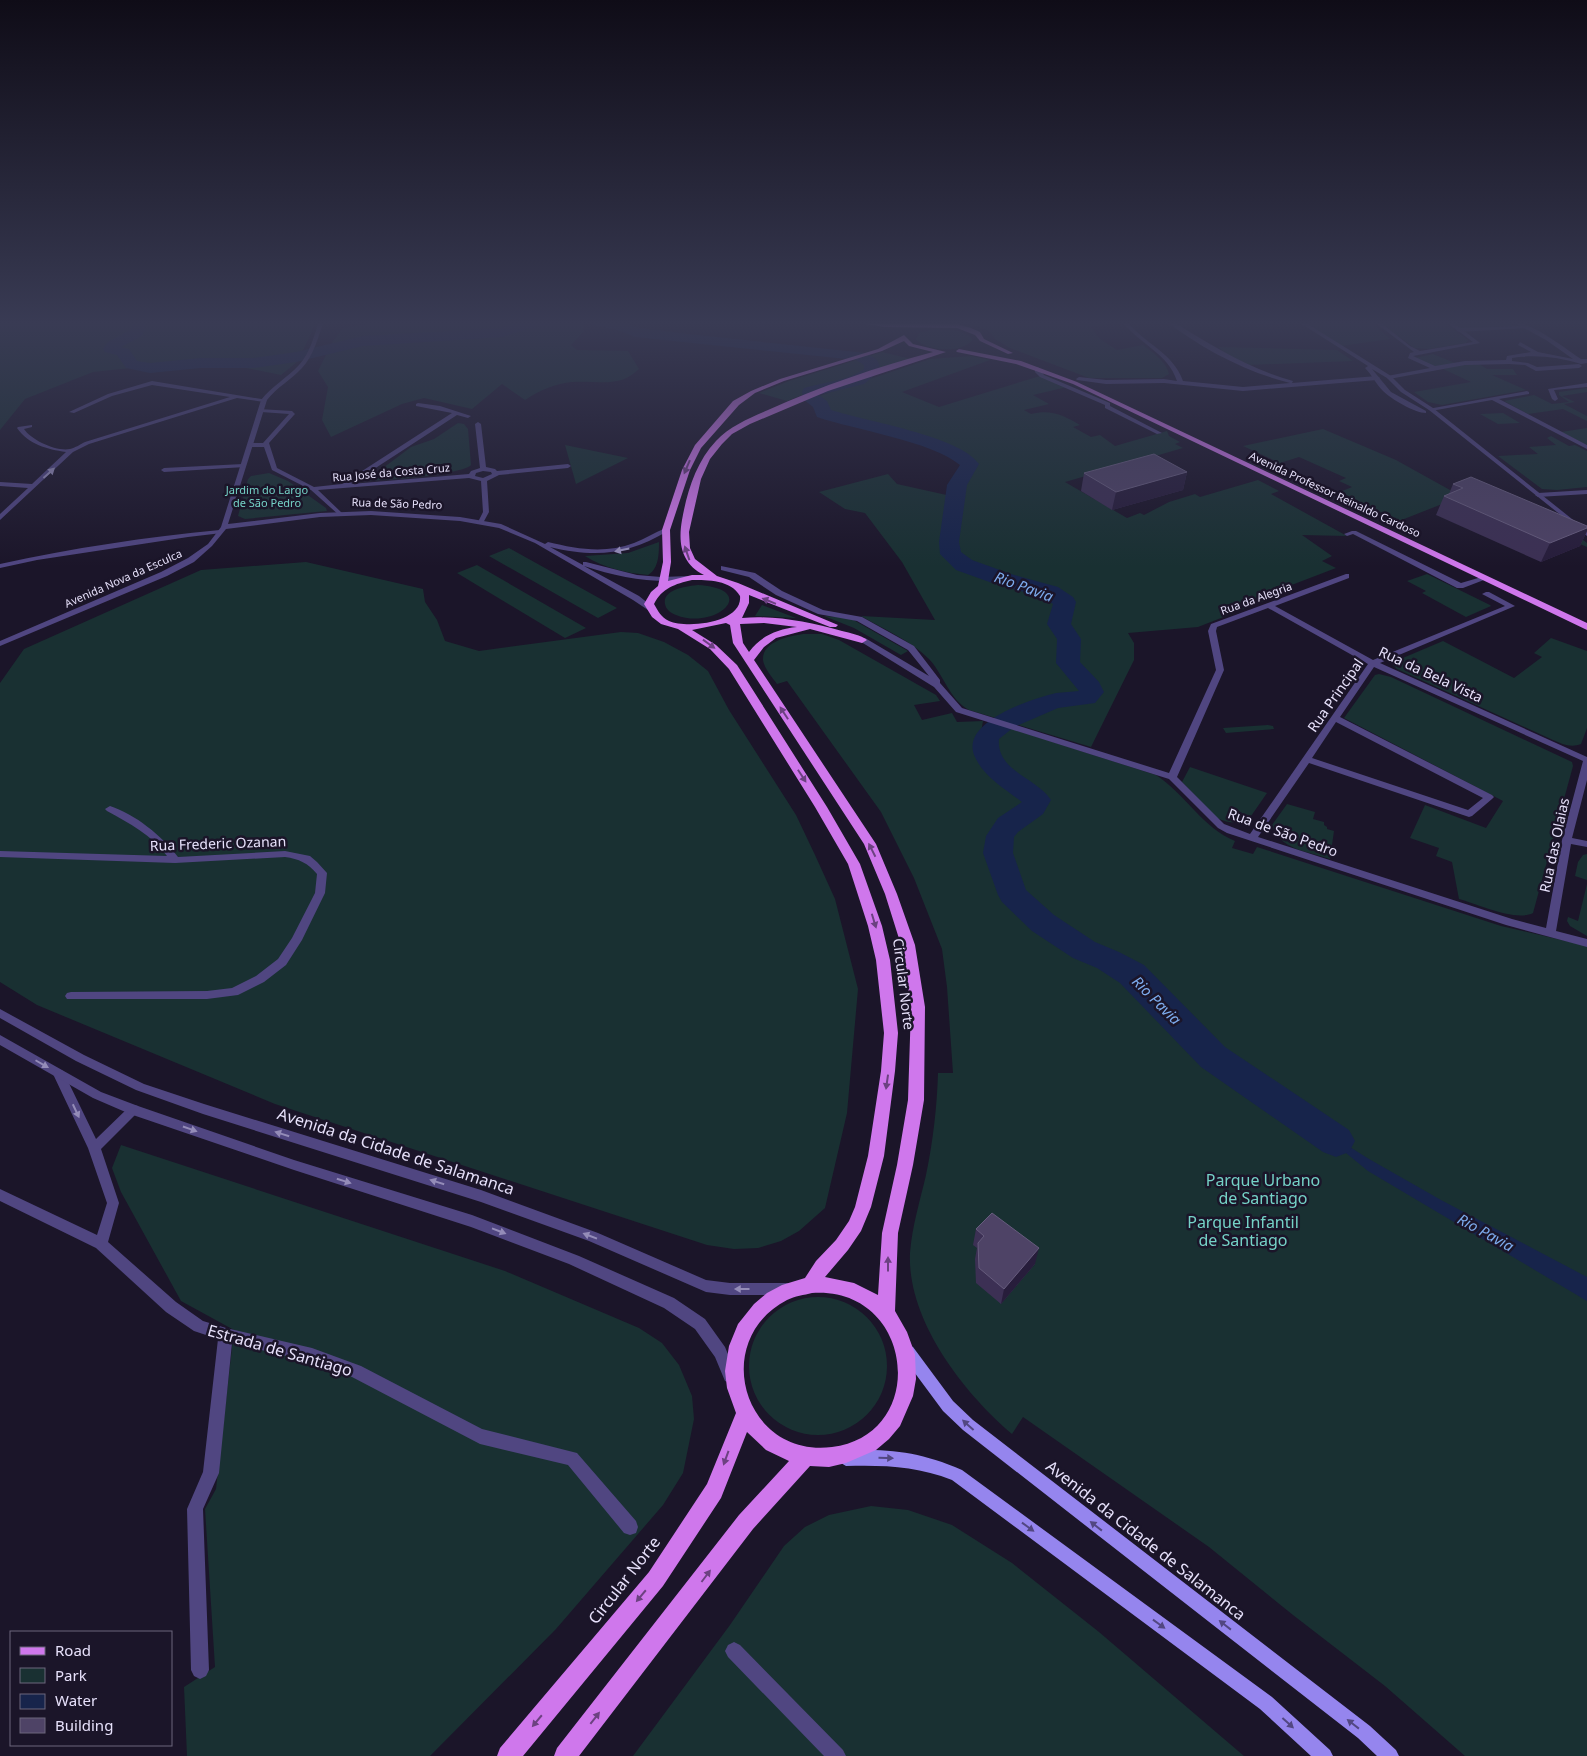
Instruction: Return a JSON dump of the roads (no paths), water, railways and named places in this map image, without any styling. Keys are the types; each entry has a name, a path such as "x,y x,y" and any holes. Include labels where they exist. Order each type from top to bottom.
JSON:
{"main road":[{"path":"651,610 650,598 663,583 667,562 666,530 686,470 695,452 736,403"},
{"path":"789,403 726,434 708,455 687,520 684,544 686,552 689,560 701,571 831,624 862,640"},
{"name":"Avenida Professor Reinaldo Cardoso","path":"1117,403 1587,627"},
{"name":"Avenida Professor Reinaldo Cardoso","path":"1130,403 1587,619"},
{"path":"663,583 696,577 724,581"},
{"name":"Circular Norte","path":"736,586 746,598 745,606 738,617 738,643 870,844 891,894 908,945 918,1007 916,1100 905,1165 890,1233 886,1313"},
{"name":"Circular Norte","path":"651,610 666,622 706,642 724,656 732,668 821,807 854,864 875,926 883,960 891,1033 888,1071 876,1156 863,1207 854,1226 842,1246 822,1267 809,1286"},
{"path":"666,622 692,627 719,624 738,617 822,629 862,640"},
{"path":"749,660 759,645 773,636 792,630 822,629"},
{"path":"565,1756 746,1522 813,1457 850,1454 876,1440 896,1418 907,1391 908,1362 886,1313 865,1297 841,1287 816,1284 791,1289 770,1300 752,1316 740,1337 733,1360 734,1386 745,1413 764,1436 790,1452 813,1457 912,1459 938,1466 957,1475 1266,1704 1324,1756"},
{"name":"Avenida da Cidade de Salamanca","path":"896,1336 948,1406 968,1425 1364,1732 1390,1756"},
{"name":"Circular Norte","path":"508,1756 656,1579 714,1491 745,1413"}],"street":[{"path":"72,412 90,403"},
{"path":"0,518 71,451 99,438 220,403"},
{"name":"Avenida Nova da Esculca","path":"0,644 164,574 191,560 210,546 222,530 251,445 263,403"},
{"path":"1106,403 1108,404 1107,407 1159,433"},
{"path":"1409,403 1452,425"},
{"path":"1421,403 1452,425 1587,534"},
{"path":"1421,410 1469,403"},
{"path":"1502,403 1587,447"},
{"path":"418,405 440,408 468,416"},
{"path":"260,410 290,412 292,414 266,443 274,469 313,489 340,514"},
{"path":"344,486 456,413"},
{"path":"1131,419 1144,416"},
{"path":"478,424 483,469"},
{"path":"30,426 20,428 25,436 47,446 71,451"},
{"path":"251,445 267,445"},
{"path":"164,470 243,466"},
{"path":"496,473 492,478 484,480 476,480 470,476 473,472 483,469 493,470 496,473 568,466"},
{"name":"Rua José da Costa Cruz","path":"313,489 470,476"},
{"path":"480,522 486,512 484,480"},
{"path":"0,484 34,486"},
{"path":"1538,495 1587,492"},
{"name":"Rua de São Pedro","path":"0,566 37,558 188,534 340,514 425,516 480,522 501,526 538,542 562,556"},
{"path":"538,542 576,551 614,551 646,543 666,530"},
{"path":"1347,534 1354,532 1460,586 1485,578"},
{"path":"562,556 630,577 663,583"},
{"path":"562,556 630,594 651,610"},
{"path":"724,568 752,575 779,593 821,612 859,619 911,648 944,691"},
{"name":"Rua da Alegria","path":"1172,777 1220,670 1212,631 1214,626 1346,576"},
{"name":"Rua Principal","path":"1252,838 1373,663 1511,606 1486,594"},
{"name":"Rua da Bela Vista","path":"1268,606 1373,663 1587,761"},
{"name":"Rua de São Pedro","path":"862,640 944,691 959,710 1172,777 1221,826 1252,838 1550,934 1587,944"},
{"path":"895,660 910,661 915,660 916,656"},
{"path":"1306,760 1469,814 1488,797 1335,718"},
{"name":"Rua das Olaias","path":"1550,934 1567,840 1587,761"},
{"path":"110,809 146,830 164,845 174,860"},
{"path":"1567,840 1587,844"},
{"name":"Rua Frederic Ozanan","path":"0,854 174,860 285,854 302,856 314,863 322,874 320,893 297,940 282,962 260,979 234,992 207,995 71,996"},
{"name":"Avenida da Cidade de Salamanca","path":"0,1013 80,1058 140,1087 203,1110 481,1196 593,1237 706,1286 730,1289 791,1289"},
{"path":"0,1039 97,1095 134,1110 294,1165 472,1221 574,1260 669,1303 700,1324 720,1352 734,1386"},
{"path":"59,1074 94,1148 113,1203 101,1244"},
{"path":"94,1148 134,1110"},
{"name":"Estrada de Santiago","path":"0,1195 101,1244 171,1307 199,1326 226,1335 312,1355 347,1368 480,1436 572,1458 630,1527"},
{"path":"200,1670 194,1509 211,1473 226,1335"},
{"path":"734,1651 838,1756"}],"water":[{"name":"Rio Pavia","path":"1302,1117 1369,1159 1441,1200 1587,1277 1587,1301 1368,1171"}],"waterway":[{"name":"Rio Pavia","path":"818,403 821,405 823,413 925,442 961,456 970,464 957,485 949,542 951,554 964,565 1003,579 1050,592 1065,602 1059,624 1069,639 1068,663 1090,687 1092,692 1086,698 1053,702 1014,717 997,726 986,739 985,748 988,757 997,769 1037,800 1033,808 1008,825 1000,836 998,853 1013,895 1043,923 1084,950 1108,960 1132,974 1213,1057 1336,1141"}],"park label":[{"name":"Jardim do Largo de São Pedro","path":"267,495"},
{"name":"Parque Urbano de Santiago","path":"1263,1189"},
{"name":"Parque Infantil de Santiago","path":"1243,1231"}]}
